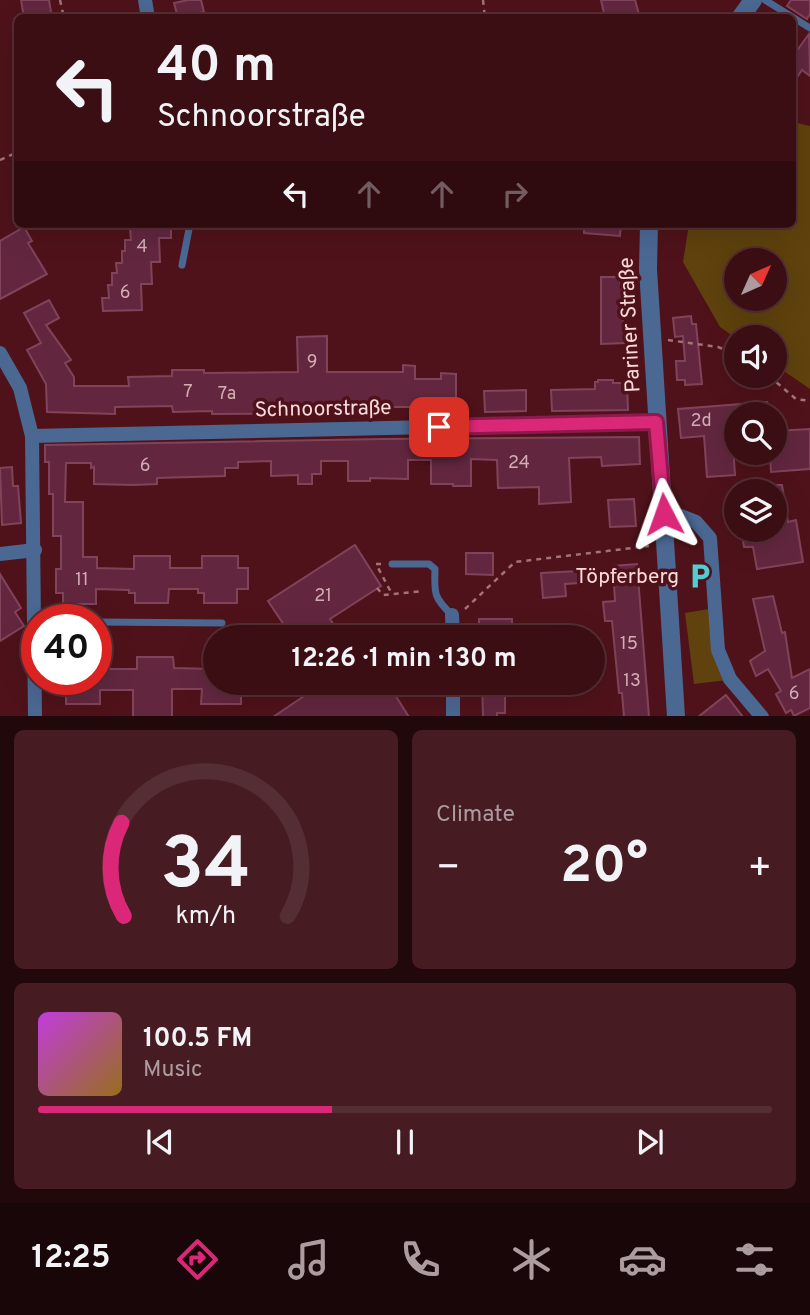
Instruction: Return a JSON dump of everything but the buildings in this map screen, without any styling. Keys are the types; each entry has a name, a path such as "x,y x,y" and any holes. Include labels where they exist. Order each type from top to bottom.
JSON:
{"street":[{"name":"Pariner Straße","path":"649,228 648,269 656,422 676,716"},
{"path":"0,353 20,388 32,436 36,604"},
{"name":"Schnoorstraße","path":"32,436 656,422"},
{"path":"681,516 696,522 709,538 718,650 730,679 762,716"},
{"path":"0,554 35,550"},
{"path":"453,615 453,625"},
{"path":"35,695 35,716"},
{"path":"453,695 453,716"}],"lane":[{"path":"765,0 788,14"},
{"path":"182,265 189,228"},
{"path":"392,564 429,564 435,569 438,602 453,615"},
{"path":"112,622 222,623"}],"path":[{"path":"652,338 724,350"},
{"path":"783,388 796,399 810,401"},
{"path":"453,615 470,607 515,562 666,544"},
{"path":"392,564 376,564 392,594"},
{"path":"377,588 383,594 435,589"}],"shaded area":[{"path":"796,123 810,126 810,389 787,373 787,325 724,325 724,330 683,262 688,228 796,228"},
{"path":"709,609 728,680 694,684 685,613"}],"place":[{"name":"Töpferberg","path":"700,576"}],"route":[{"path":"439,427 656,422 664,514"}]}
